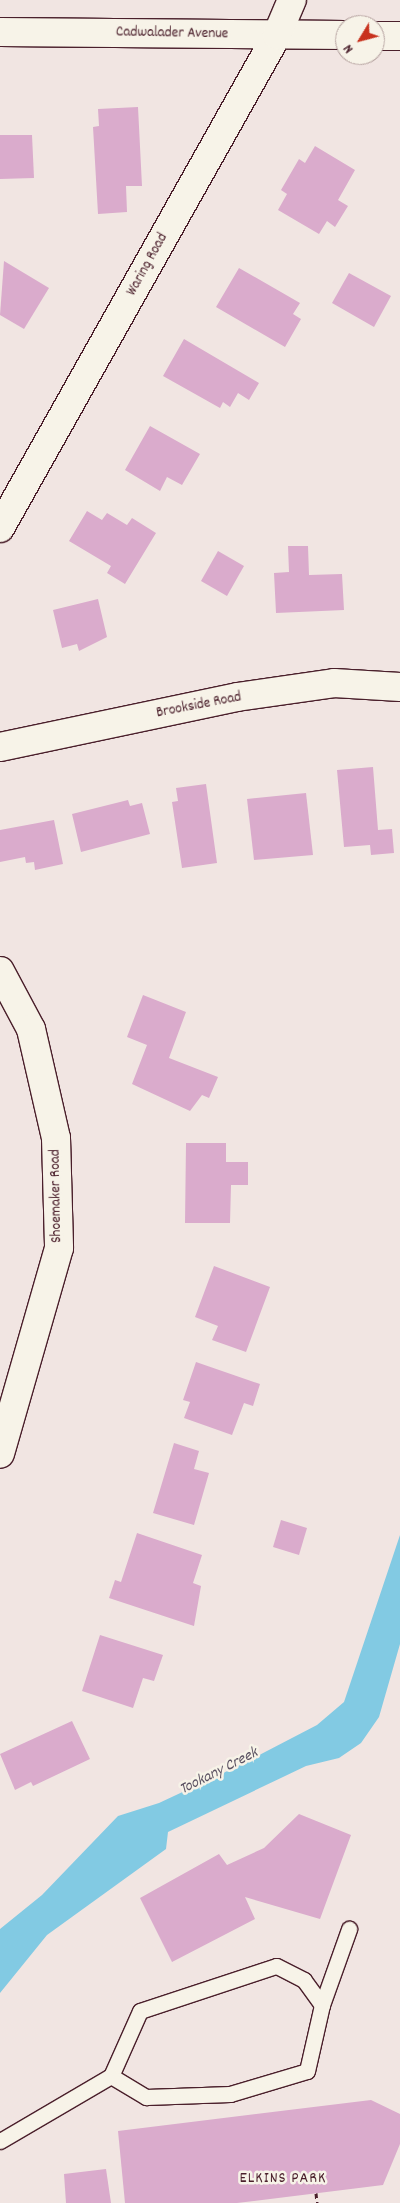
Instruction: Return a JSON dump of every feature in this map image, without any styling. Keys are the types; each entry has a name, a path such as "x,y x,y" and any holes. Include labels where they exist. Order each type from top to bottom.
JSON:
{"street":[{"name":"Waring Road","path":"0,528 277,35 292,0"},
{"name":"Cadwalader Avenue","path":"0,32 335,35"},
{"path":"385,36 400,36"},
{"name":"Brookside Road","path":"0,747 314,686 400,687"},
{"name":"Shoemaker Road","path":"0,970 31,1029 56,1138 59,1248 0,1454"}],"lane":[{"path":"111,2076 146,2098 230,2094 307,2070 322,2004 349,1929"},
{"path":"0,2141 111,2076 140,2011 276,1966 304,1980 322,2004"}],"path":[{"path":"316,2193 317,2203"}],"water":[{"path":"400,1535 400,1644 379,1717 361,1743 339,1758 306,1766 168,1832 166,1849 47,1935 0,1993 0,1929 42,1895 118,1816 159,1803 236,1767 317,1725 344,1702"}],"building":[{"path":"138,107 142,186 126,186 127,212 98,214 93,127 99,126 98,109"},
{"path":"0,135 32,135 34,178 0,179"},
{"path":"315,146 355,170 338,200 348,206 335,227 327,221 319,234 278,210 287,194 281,190 299,159 305,163"},
{"path":"4,261 49,288 24,329 0,315"},
{"path":"239,268 300,303 293,314 301,319 285,347 216,307"},
{"path":"349,273 391,296 374,327 332,303"},
{"path":"184,339 259,383 249,400 238,393 230,407 223,402 220,408 163,376"},
{"path":"150,426 200,454 182,485 167,477 160,491 125,470"},
{"path":"87,511 102,520 107,513 127,525 132,518 156,533 125,584 107,573 111,566 69,541"},
{"path":"288,546 308,546 309,575 342,574 344,610 276,613 274,573 289,572"},
{"path":"218,551 244,566 227,596 201,581"},
{"path":"98,599 107,637 79,651 77,644 62,648 53,610"},
{"path":"373,767 378,830 392,829 394,853 371,855 370,845 344,847 337,770"},
{"path":"206,784 217,863 182,868 172,802 178,801 176,788"},
{"path":"306,793 313,855 254,860 247,799"},
{"path":"128,800 130,806 142,803 150,834 81,852 72,814"},
{"path":"54,820 63,864 35,870 34,862 26,863 25,857 0,862 0,830"},
{"path":"143,995 186,1012 169,1058 218,1077 209,1098 202,1095 190,1111 132,1084 147,1045 127,1037"},
{"path":"186,1143 226,1143 226,1162 248,1162 248,1185 231,1185 230,1223 185,1223"},
{"path":"214,1266 270,1287 246,1352 212,1340 218,1326 195,1317"},
{"path":"196,1362 260,1384 253,1406 244,1403 232,1435 184,1418 190,1402 183,1400"},
{"path":"174,1443 199,1451 194,1469 209,1473 194,1525 153,1513"},
{"path":"281,1520 307,1528 299,1555 273,1547"},
{"path":"137,1533 202,1555 193,1583 201,1586 194,1626 109,1598 115,1580 121,1582"},
{"path":"100,1635 163,1655 154,1681 143,1678 133,1708 82,1691"},
{"path":"72,1721 90,1759 33,1786 31,1782 15,1790 0,1754"},
{"path":"299,1814 351,1835 320,1919 245,1897 255,1919 172,1962 140,1898 219,1854 227,1865 264,1848"},
{"path":"371,2100 400,2114 400,2144 383,2185 237,2203 125,2203 118,2131"},
{"path":"106,2169 111,2203 66,2203 64,2174"}],"district":[{"name":"ELKINS PARK","path":"283,2179"}],"water label":[{"name":"Tookany Creek","path":"219,1772"}]}
